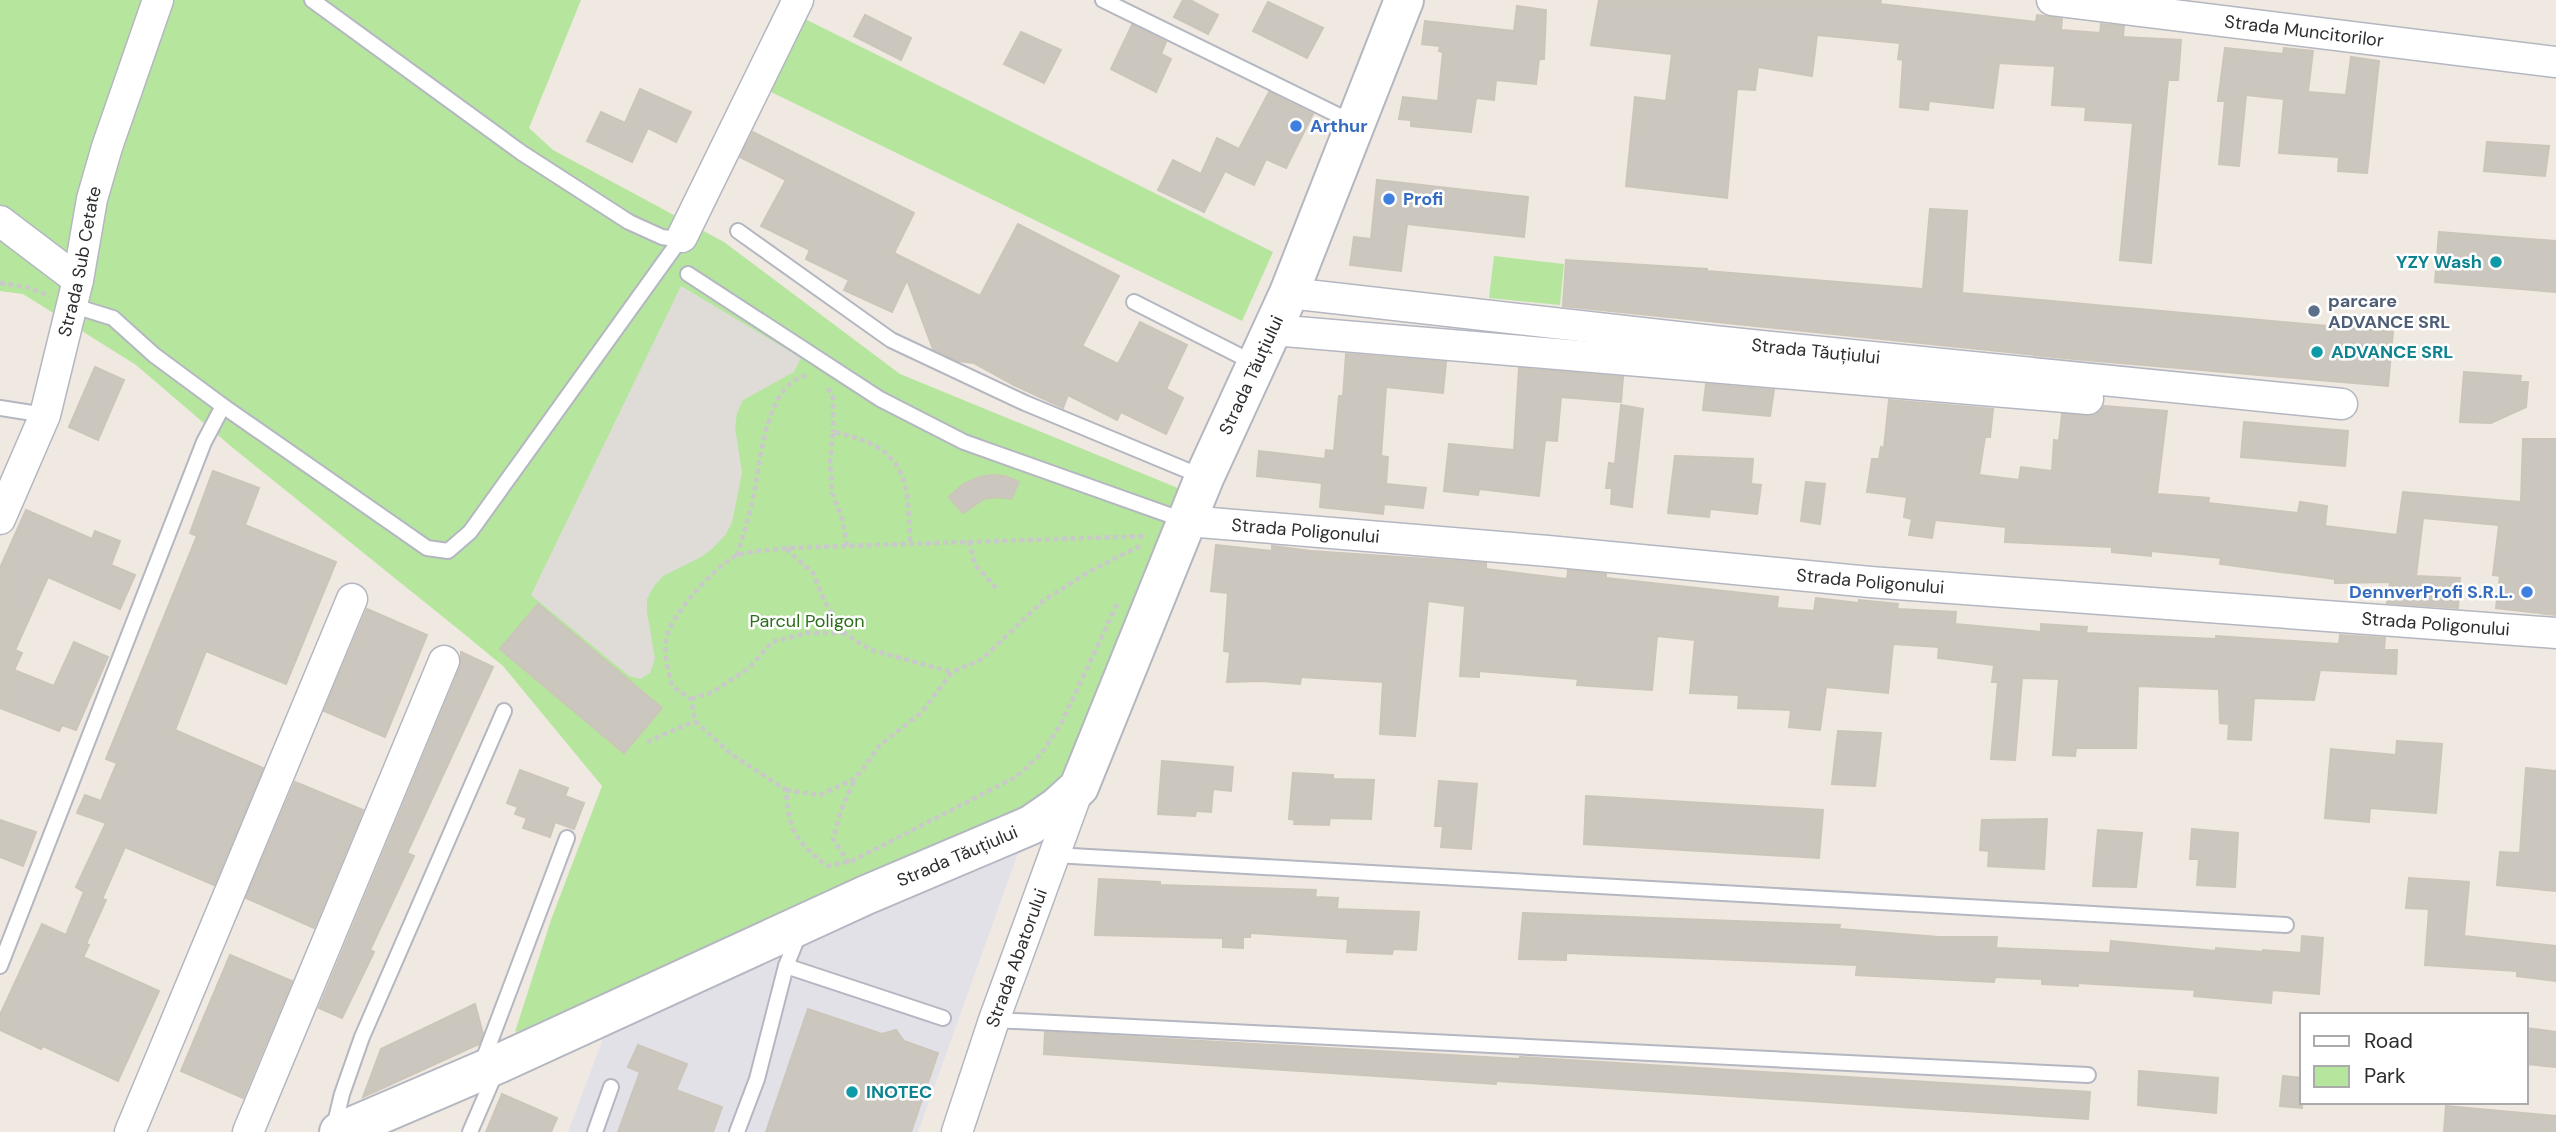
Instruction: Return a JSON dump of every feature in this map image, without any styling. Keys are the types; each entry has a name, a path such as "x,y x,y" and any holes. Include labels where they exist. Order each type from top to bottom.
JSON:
{"main road":[{"name":"Strada Tăuțiului","path":"339,1132 489,1067 853,901 1031,825 1079,787 1174,528 1204,478 1273,330 1404,0"}],"street":[{"name":"Strada Sub Cetate","path":"0,519 45,415 60,360 96,186 158,0"},
{"path":"682,237 798,0"},
{"name":"Strada Muncitorilor","path":"2052,0 2556,62"},
{"path":"0,221 75,292"},
{"name":"Strada Tăuțiului","path":"1273,330 2334,412 1289,293"},
{"name":"Strada Poligonului","path":"1174,528 1548,551 1870,582 2556,633"},
{"path":"130,1132 352,599"},
{"path":"248,1132 444,661"},
{"name":"Strada Abatorului","path":"957,1132 994,1020 1079,787"}],"lane":[{"path":"312,0 533,160 629,222 662,237 682,237"},
{"path":"1104,0 1356,124"},
{"path":"738,231 891,340 1025,403 1204,478"},
{"path":"75,292 113,318 154,355 223,406 427,548 448,551 470,532 682,237"},
{"path":"688,274 880,399 964,442 1174,528"},
{"path":"1133,302 1257,365"},
{"path":"0,966 204,442 223,406"},
{"path":"0,408 45,415"},
{"path":"332,1132 362,1037 504,711"},
{"path":"470,1132 489,1067 567,838"},
{"path":"1054,855 2286,925"},
{"path":"737,1132 757,1079 786,966 802,926"},
{"path":"786,966 943,1018"},
{"path":"994,1020 2088,1075"},
{"path":"594,1132 611,1087"}],"path":[{"path":"0,283 75,292"},
{"path":"737,556 752,502 764,436 775,404 790,382 801,376 820,378"},
{"path":"827,386 833,397 830,462 832,493 842,518 847,546"},
{"path":"833,432 869,443 884,451 897,463 905,480 910,543"},
{"path":"856,778 820,795 786,790 731,754 695,721 691,699 672,686 665,659 667,633 705,579 737,556 785,548 969,541 1174,528"},
{"path":"849,862 834,839 841,810 856,778 880,745 922,712 952,672 982,659 1043,601 1090,571 1174,528"},
{"path":"969,541 975,565 999,590"},
{"path":"785,548 813,573 824,600 844,633 872,650 952,672"},
{"path":"786,790 788,819 803,847 827,866 849,862 1016,777 1041,754 1061,723 1119,600"},
{"path":"691,699 713,692 749,668 772,642 807,633 844,633"},
{"path":"647,742 695,721"}],"shaded area":[{"path":"681,286 801,358 794,372 743,400 735,427 742,473 732,522 726,534 713,548 663,576 654,586 647,599 647,612 655,659 650,673 640,679 629,676 531,595"},
{"path":"1020,848 918,1132 568,1132 607,1028"}],"green space":[{"name":"Parcul Poligon","path":"0,0 581,0 529,128 553,150 724,242 900,374 1185,491 1066,783 939,851 528,1029 515,1032 552,917 602,786 503,666 463,633 233,448 136,365 23,294 0,291"},
{"path":"805,19 1273,252 1242,321 769,91"},
{"path":"1494,256 1564,264 1560,305 1489,298"}],"building":[{"path":"1183,0 1190,0 1218,15 1208,34 1174,17"},
{"path":"1599,0 1881,0 1880,4 2036,22 2037,15 2045,16 2062,19 2061,30 2100,33 2101,24 2124,26 2123,37 2181,40 2178,80 2168,80 2151,263 2120,260 2133,123 2085,120 2086,107 2052,105 2055,66 1999,63 1993,108 1929,101 1928,110 1900,107 1903,60 1898,59 1900,43 1817,35 1812,76 1758,67 1755,90 1737,89 1727,198 1626,186 1635,97 1666,101 1672,54 1591,45"},
{"path":"1268,2 1323,28 1307,58 1253,31"},
{"path":"1517,6 1546,10 1544,59 1539,59 1536,84 1496,80 1494,100 1476,98 1471,132 1411,126 1411,120 1399,119 1403,97 1438,101 1443,52 1439,51 1440,46 1422,44 1425,21 1514,31"},
{"path":"865,15 911,38 901,60 854,36"},
{"path":"1132,25 1166,42 1161,54 1171,59 1156,92 1111,69"},
{"path":"1021,32 1061,50 1044,83 1004,64"},
{"path":"2225,48 2283,54 2284,48 2313,51 2308,92 2346,95 2351,57 2379,61 2367,173 2338,171 2339,157 2279,153 2284,99 2246,95 2239,166 2219,164 2225,101 2218,101"},
{"path":"640,89 691,112 676,142 648,128 632,162 587,141 601,112 625,123"},
{"path":"1269,92 1313,114 1286,168 1266,159 1254,185 1225,171 1204,212 1158,190 1173,160 1201,174 1217,138 1239,149"},
{"path":"753,132 914,213 894,253 980,296 1018,224 1119,276 1082,346 1118,364 1140,322 1187,345 1166,389 1183,398 1166,434 1121,412 1117,420 1068,395 1063,408 974,363 958,361 933,349 907,280 892,312 844,290 849,280 806,259 810,250 761,226 786,180 740,157"},
{"path":"2487,142 2549,146 2545,176 2484,171"},
{"path":"1377,180 1528,197 1524,237 1407,224 1401,271 1350,265 1354,237 1371,239"},
{"path":"1930,209 1967,211 1962,293 2393,332 2388,386 2074,359 1563,306 1566,260 1707,269 1923,289"},
{"name":"YZY Wash","path":"2439,232 2556,241 2556,292 2435,282"},
{"path":"1346,354 1446,362 1443,393 1386,387 1381,456 1388,457 1386,484 1426,488 1423,508 1384,504 1383,514 1320,507 1322,483 1257,476 1259,451 1325,459 1326,450 1334,451 1339,396 1343,396"},
{"path":"95,367 124,380 98,440 69,427"},
{"path":"1519,368 1623,377 1621,402 1561,397 1557,441 1545,440 1539,496 1479,489 1478,495 1444,491 1449,444 1514,450"},
{"path":"2464,372 2521,376 2520,382 2528,382 2526,407 2491,423 2460,422"},
{"path":"1706,384 1774,390 1770,416 1703,410"},
{"path":"1889,400 1993,409 1990,437 1985,437 1979,475 2019,480 2021,467 2052,471 2054,440 2059,441 2062,414 2095,415 2104,406 2167,411 2157,494 2209,498 2208,503 2298,513 2300,502 2327,506 2325,526 2397,535 2403,492 2521,502 2523,439 2556,439 2556,615 2496,608 2500,576 2493,575 2499,525 2423,518 2416,576 2460,578 2458,608 2387,603 2390,582 2335,583 2335,579 2220,564 2221,558 2151,551 2151,556 2112,552 2112,547 2005,542 2006,527 1935,520 1932,538 1909,535 1912,519 1904,517 1907,497 1867,492 1872,459 1879,459 1881,447 1884,448"},
{"path":"1621,405 1643,409 1632,507 1611,504 1612,488 1606,488 1609,463 1615,464"},
{"path":"2244,422 2348,431 2345,466 2241,457"},
{"path":"1675,456 1753,459 1751,484 1761,485 1757,514 1710,509 1709,517 1668,513"},
{"path":"213,471 259,488 245,525 336,562 286,684 206,651 175,730 263,768 214,885 125,847 102,899 106,900 83,957 159,991 118,1081 43,1046 41,1049 0,1030 0,1015 42,924 66,935 84,892 76,887 106,823 77,813 85,795 101,801 117,763 106,759 197,536 190,533"},
{"path":"1005,476 1019,482 1011,499 984,499 963,513 949,497 962,485 979,477"},
{"path":"1806,482 1825,484 1820,524 1801,521"},
{"path":"26,510 92,539 95,531 120,541 111,565 135,575 120,609 48,577 15,650 22,653 14,670 54,686 74,642 108,657 76,730 62,725 59,731 0,708 0,568"},
{"path":"1216,545 1272,551 1272,546 1486,563 1486,569 1567,579 1568,570 1606,574 1606,578 1778,597 1777,608 1814,611 1816,598 1898,604 1897,609 1956,612 1955,624 2041,632 2041,624 2087,627 2086,633 2216,639 2216,636 2339,644 2340,635 2385,638 2384,650 2397,650 2396,674 2320,670 2314,700 2254,698 2251,740 2228,739 2229,724 2220,723 2219,689 2138,686 2136,748 2076,748 2075,756 2053,755 2059,679 2022,678 2015,760 1991,759 1998,682 1992,682 1994,665 1938,658 1939,647 1893,644 1888,693 1826,687 1820,730 1789,727 1791,710 1738,708 1739,695 1690,693 1695,640 1657,636 1652,690 1577,685 1578,679 1479,671 1479,677 1460,676 1465,606 1428,601 1415,736 1380,734 1383,682 1301,677 1300,684 1227,682 1230,652 1224,651 1228,593 1211,591"},
{"path":"538,604 662,708 624,753 500,649"},
{"path":"367,609 427,635 385,737 324,711"},
{"path":"461,652 493,667 407,853 414,856 370,950 374,952 342,1018 319,1008 460,668"},
{"path":"1838,731 1881,733 1875,786 1832,784"},
{"path":"2397,741 2442,744 2436,813 2370,808 2369,822 2325,818 2331,749 2396,755"},
{"path":"1162,761 1233,767 1231,791 1213,789 1211,812 1196,811 1195,816 1158,814"},
{"path":"2526,768 2556,771 2556,891 2497,885 2500,852 2520,853"},
{"path":"520,770 568,788 565,796 584,803 574,829 555,822 550,837 523,828 527,818 515,814 518,807 507,803"},
{"path":"1293,773 1333,775 1333,779 1374,780 1371,819 1330,818 1329,825 1294,824 1295,820 1289,819"},
{"path":"1439,781 1477,784 1471,849 1441,847 1443,826 1435,826"},
{"path":"295,782 363,810 314,928 246,898"},
{"path":"1586,796 1823,810 1819,858 1584,844"},
{"path":"2047,819 2044,869 1988,866 1989,851 1980,850 1982,820"},
{"path":"0,820 36,832 23,866 0,857"},
{"path":"2192,829 2238,833 2235,887 2197,885 2199,859 2190,859"},
{"path":"2098,830 2142,833 2136,887 2093,886"},
{"path":"2409,878 2469,882 2464,936 2556,946 2556,981 2517,976 2517,971 2425,965 2429,909 2406,908"},
{"path":"1099,879 1160,882 1160,885 1316,890 1315,897 1338,898 1337,909 1419,912 1416,950 1393,949 1392,954 1347,952 1348,939 1250,933 1250,937 1243,937 1243,948 1223,947 1223,938 1095,935"},
{"path":"1523,913 1840,925 1839,929 1939,937 1997,937 1996,948 2110,953 2111,941 2216,951 2216,948 2301,953 2302,936 2323,938 2319,994 2272,990 2271,1003 2194,996 2195,990 2078,983 2078,986 2042,984 2042,979 1995,977 1994,982 1856,975 1857,965 1566,953 1566,960 1519,959"},
{"path":"230,955 292,981 243,1098 181,1071"},
{"path":"475,1004 483,1034 479,1044 363,1097 381,1049"},
{"name":"INOTEC","path":"808,1009 882,1034 896,1030 904,1041 938,1053 911,1132 766,1132"},
{"path":"2528,1028 2556,1032 2556,1067 2528,1064"},
{"path":"1045,1032 1520,1057 2090,1092 2088,1119 1044,1054"},
{"path":"638,1045 687,1064 676,1090 722,1107 713,1132 618,1132 640,1072 628,1067"},
{"path":"2139,1071 2218,1078 2216,1113 2138,1105"},
{"path":"2283,1076 2300,1078 2302,1108 2280,1106"},
{"path":"502,1094 557,1118 551,1132 486,1132"},
{"path":"2446,1106 2556,1116 2556,1132 2444,1132"}],"place":[{"name":"Arthur","path":"1296,126"},
{"name":"Profi","path":"1389,199"},
{"name":"YZY Wash","path":"2496,262"},
{"name":"parcare ADVANCE SRL","path":"2314,311"},
{"name":"ADVANCE SRL","path":"2317,352"},
{"name":"DennverProfi S.R.L.","path":"2527,592"},
{"name":"INOTEC","path":"852,1092"}]}
